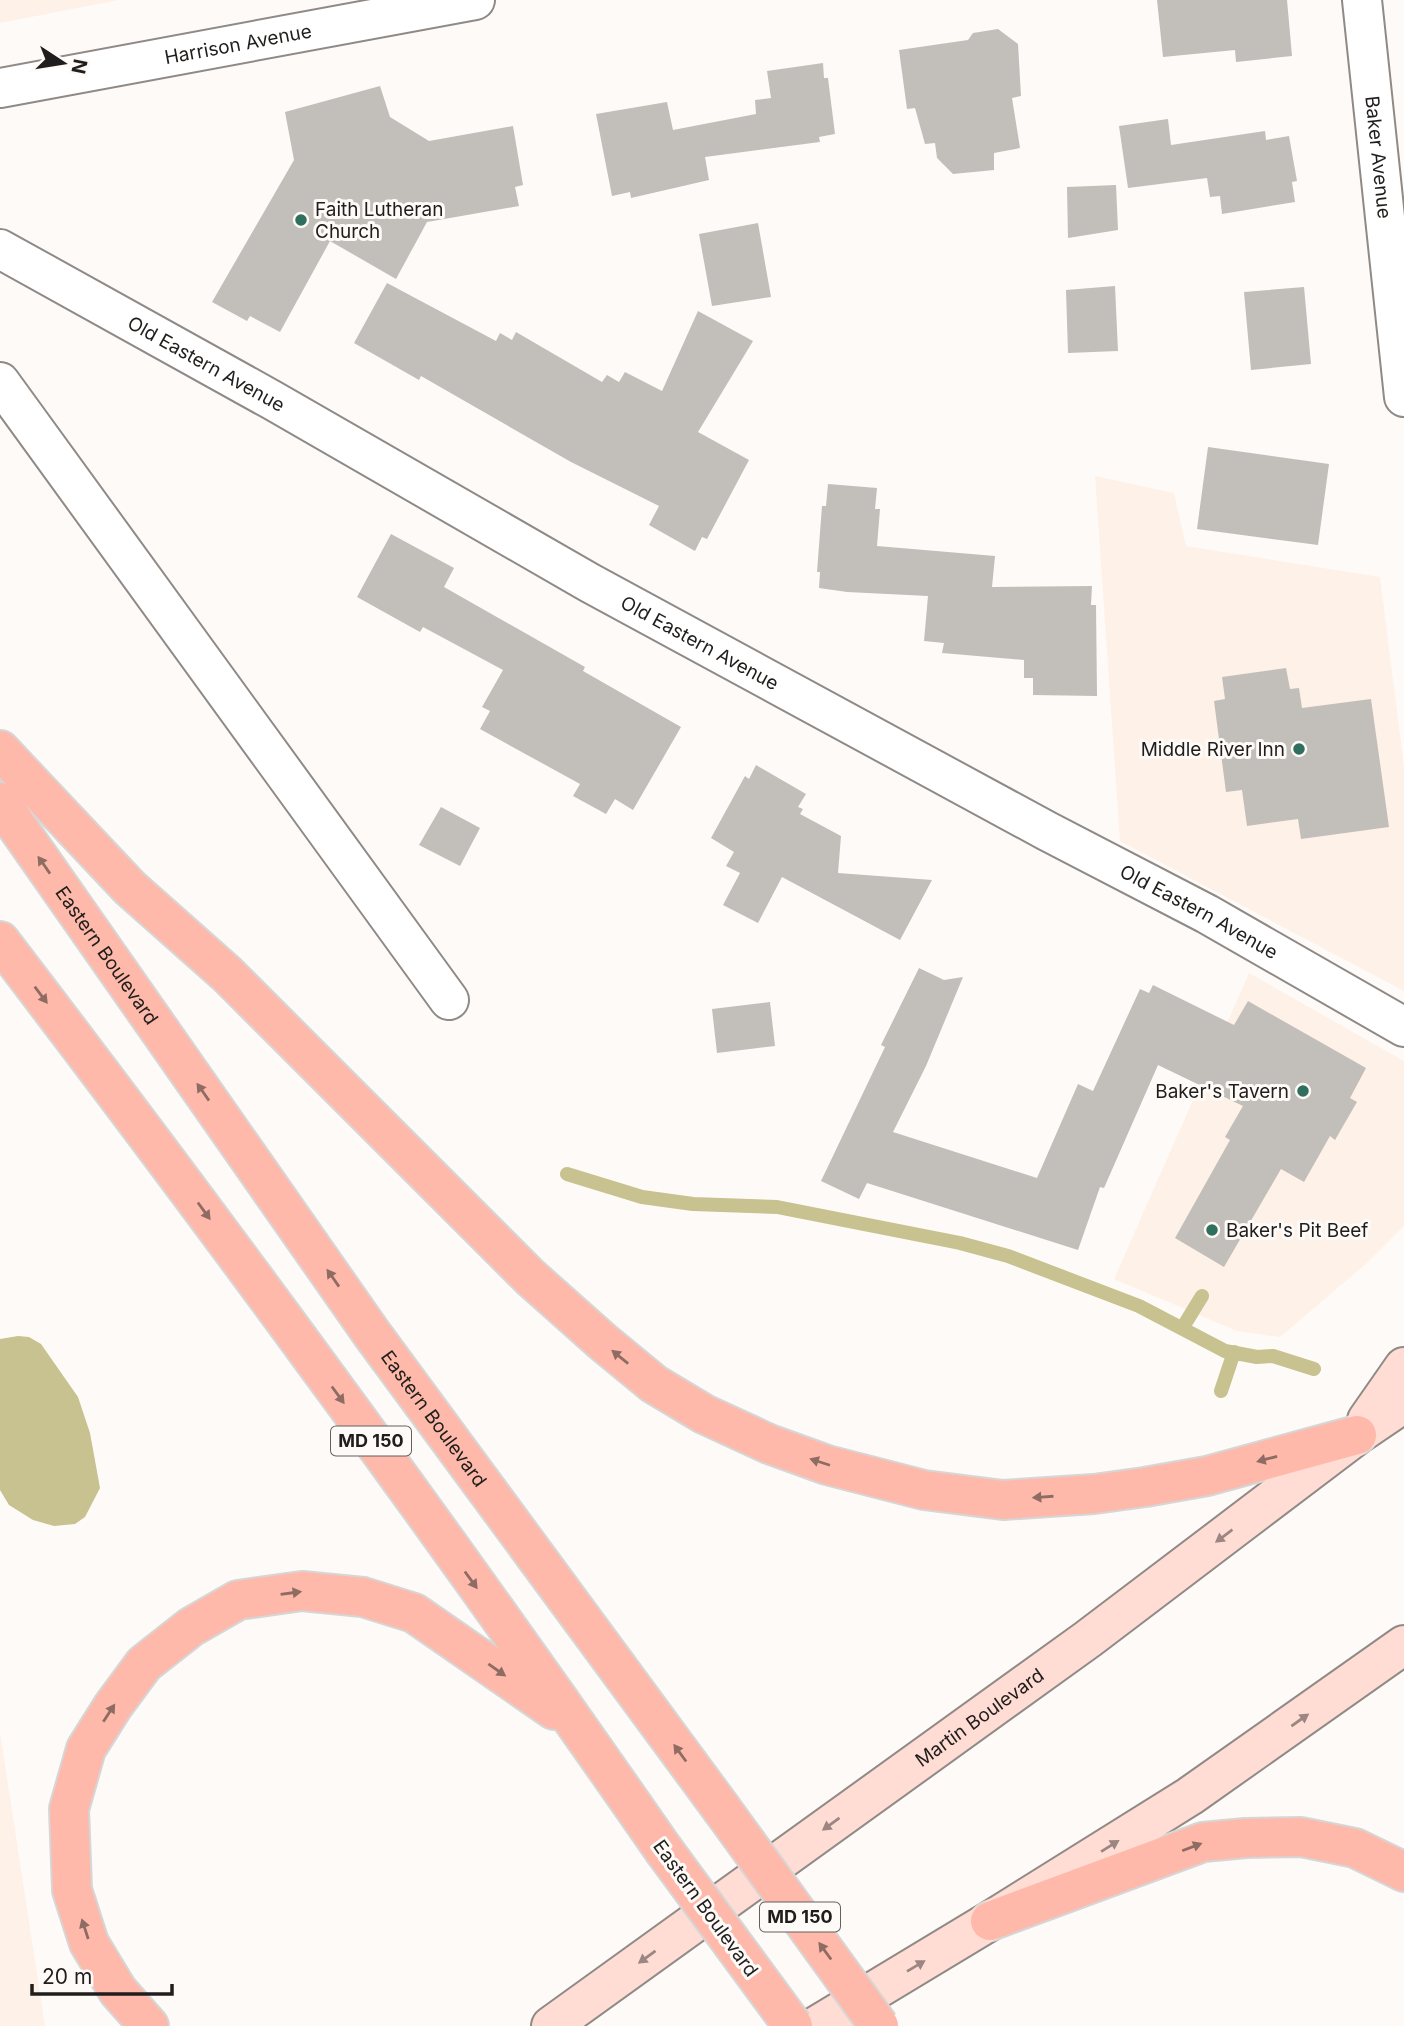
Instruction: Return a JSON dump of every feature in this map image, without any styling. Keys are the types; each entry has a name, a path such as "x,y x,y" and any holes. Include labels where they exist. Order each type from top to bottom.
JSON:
{"main road":[{"path":"0,750 130,888 227,974 530,1278 654,1384 704,1414 769,1444 827,1465 924,1490 1003,1500 1094,1494 1207,1476 1357,1435 1404,1367"},
{"name":"Eastern Boulevard","path":"0,802 372,1334 879,2026"},
{"name":"Eastern Boulevard","path":"0,941 164,1156 793,2026"},
{"name":"Martin Boulevard","path":"551,2026 1088,1639 1357,1435 1404,1403"},
{"path":"149,2026 118,1991 89,1942 72,1890 69,1809 86,1749 113,1706 144,1664 191,1627 238,1600 302,1591 363,1597 414,1612 578,1726"},
{"path":"816,2026 1190,1796 1404,1645"},
{"path":"990,1921 1203,1842 1301,1837 1355,1848 1404,1872"}],"street":[{"name":"Harrison Avenue","path":"0,88 475,0"},
{"name":"Baker Avenue","path":"1363,0 1404,397"},
{"name":"Old Eastern Avenue","path":"0,250 272,400 590,583 1047,831 1207,914 1404,1027"},
{"path":"0,382 449,1000"}],"shaded area":[{"path":"0,0 119,0 0,23"},
{"path":"1095,476 1174,493 1186,546 1380,577 1404,767 1404,991 1120,841"},
{"path":"1249,973 1404,1061 1404,1226 1367,1263 1280,1337 1237,1331 1114,1279"},
{"path":"29,1337 41,1344 78,1397 90,1433 100,1488 85,1517 75,1524 54,1526 33,1520 9,1505 0,1490 0,1339"},
{"path":"0,1732 45,2026 0,2026"}],"building":[{"path":"1157,0 1287,0 1292,56 1236,62 1235,50 1163,57"},
{"path":"998,29 1018,44 1021,96 1012,98 1020,148 994,153 994,170 953,174 937,158 935,143 925,144 915,108 907,109 899,50 968,40 973,33"},
{"path":"823,63 824,78 828,78 835,134 819,137 820,142 705,157 709,180 631,198 630,192 612,196 596,114 667,102 673,130 756,114 755,100 771,98 767,71"},
{"path":"380,86 390,117 429,141 513,126 523,185 515,187 519,206 427,222 396,279 330,241 280,332 250,316 247,321 212,302 294,160 285,112"},
{"path":"1168,119 1171,145 1265,131 1266,140 1289,136 1297,181 1292,182 1295,202 1222,214 1220,196 1210,197 1207,178 1128,188 1119,126"},
{"path":"1116,185 1118,230 1068,238 1067,187"},
{"path":"758,223 771,297 712,306 699,234"},
{"path":"387,283 496,341 500,333 512,340 516,332 602,382 607,375 619,382 625,372 662,391 698,311 753,341 698,432 749,460 707,539 702,537 695,551 649,525 659,506 571,462 421,376 419,380 354,343"},
{"path":"1115,286 1118,351 1068,353 1066,290"},
{"path":"1304,287 1311,364 1251,370 1244,292"},
{"path":"1208,447 1329,464 1318,545 1197,529"},
{"path":"828,484 877,488 875,509 880,509 877,546 995,556 992,587 1092,586 1091,605 1096,605 1097,696 1033,695 1033,678 1024,678 1024,660 942,653 944,643 924,641 928,596 819,588 820,572 817,572 822,506 826,506"},
{"path":"391,534 454,568 444,587 585,667 583,671 681,727 633,810 615,799 606,814 573,796 580,784 480,729 490,711 482,707 503,670 423,627 420,632 357,597"},
{"name":"Middle River Inn","path":"1286,668 1290,689 1299,688 1302,708 1371,699 1389,827 1301,839 1298,819 1247,826 1242,790 1226,792 1214,701 1225,699 1222,677"},
{"path":"756,765 806,794 798,807 803,809 800,814 841,836 838,873 932,880 900,940 782,877 758,923 723,905 740,873 726,866 734,852 711,838 745,776 749,779"},
{"path":"441,807 480,828 460,866 419,845"},
{"path":"919,968 944,980 963,977 926,1066 893,1132 1037,1178 1078,1084 1093,1091 1140,989 1149,993 1153,985 1234,1025 1248,1001 1366,1068 1350,1098 1357,1102 1335,1140 1330,1136 1304,1182 1281,1169 1224,1267 1175,1238 1230,1140 1225,1137 1243,1106 1158,1065 1104,1188 1100,1187 1078,1250 867,1183 859,1199 821,1181 885,1047 881,1045"},
{"path":"770,1002 775,1046 717,1053 712,1009"}],"waterway":[{"path":"567,1174 642,1197 693,1204 777,1207 960,1243 1008,1256 1139,1306 1225,1351 1257,1357 1273,1356 1314,1369"},
{"path":"1183,1327 1202,1296"},
{"path":"1221,1391 1234,1352"}],"place":[{"name":"Faith Lutheran Church","path":"301,220"},
{"name":"Middle River Inn","path":"1299,749"},
{"name":"Baker's Tavern","path":"1303,1091"},
{"name":"Baker's Pit Beef","path":"1212,1230"}]}
